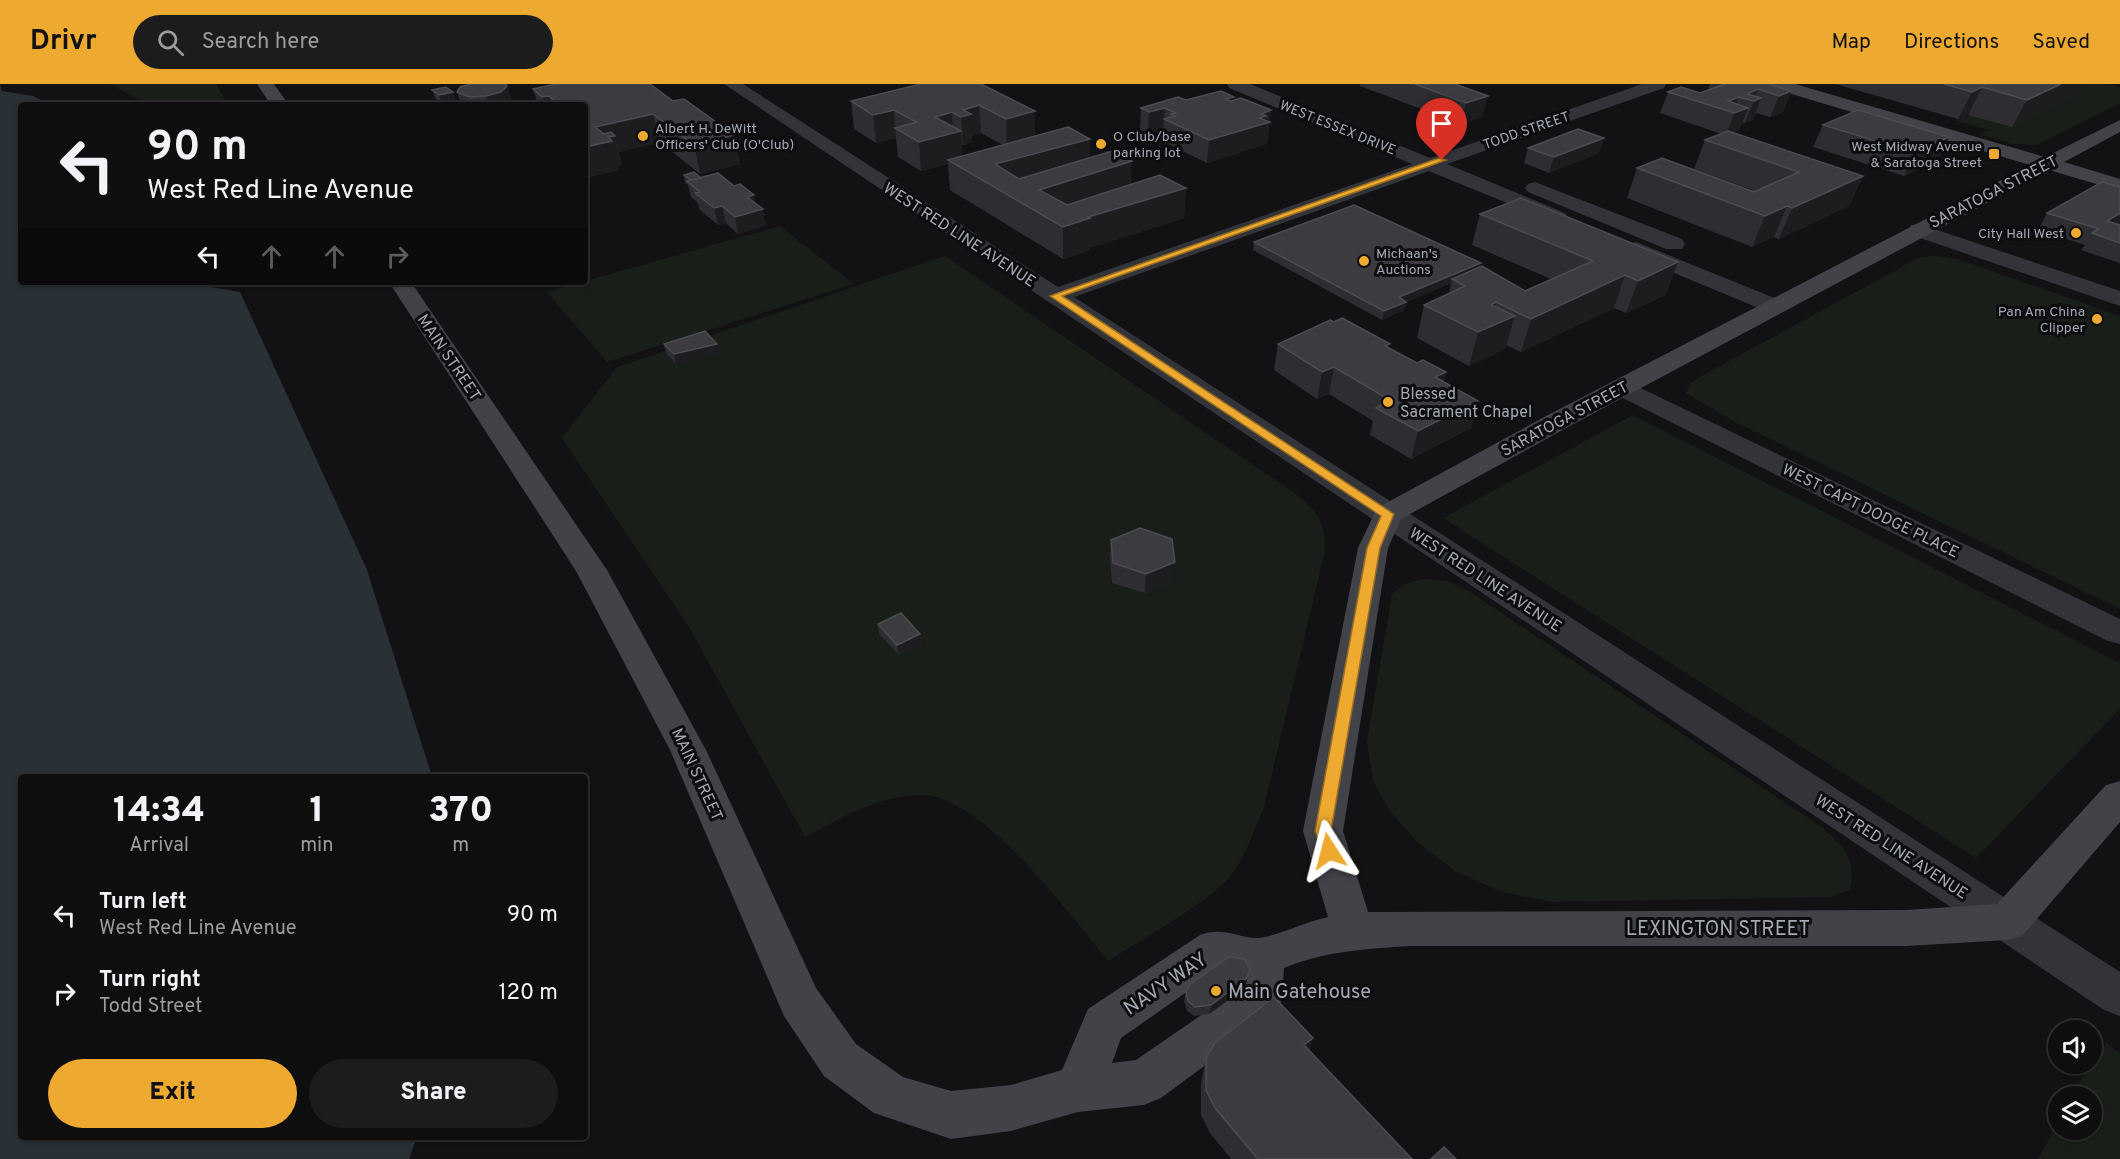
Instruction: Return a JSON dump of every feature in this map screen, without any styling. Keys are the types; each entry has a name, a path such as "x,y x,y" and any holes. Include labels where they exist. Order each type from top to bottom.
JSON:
{"street":[{"path":"266,84 278,102"},
{"name":"WEST RED LINE AVENUE","path":"732,84 2120,996"},
{"path":"1244,88 1276,84"},
{"name":"WEST ESSEX DRIVE","path":"1276,84 1708,258"},
{"name":"TODD STREET","path":"1054,296 1658,84"},
{"path":"1777,84 2120,185"},
{"name":"WEST ESSEX DRIVE","path":"1244,88 1430,164 1774,295"},
{"name":"SARATOGA STREET","path":"1388,514 1622,387 1774,295 1798,294 2120,125"},
{"path":"1919,230 2120,300"},
{"name":"MAIN STREET","path":"402,285 546,499 597,580 688,750 800,1002 840,1060 891,1097 951,1115 1011,1108 1078,1089"},
{"name":"WEST CAPT DODGE PLACE","path":"1622,387 2120,633"},
{"path":"1353,931 1323,831 1374,548 1388,514"},
{"path":"2008,922 2120,796"},
{"name":"LEXINGTON STREET","path":"1263,957 1303,941 1353,931 1410,928 1906,928 2008,922"},
{"name":"NAVY WAY","path":"1078,1089 1104,1024 1215,948 1263,957"},
{"path":"1078,1089 1144,1082 1260,999 1263,957"}],"shaded area":[{"path":"0,84 2,91 33,96 44,102 18,102 18,285 199,285 240,292 367,570 431,774 18,774 18,1140 416,1140 409,1159 0,1159"},
{"path":"110,84 216,84 226,102 143,102"},
{"path":"2059,84 2110,84 2120,87 2120,103 2036,145 2013,144 1980,134 1988,130 1954,120"},
{"path":"780,226 854,284 607,362 547,292 572,285 588,285 588,280"},
{"path":"945,256 1296,494 1316,514 1323,527 1324,555 1264,807 1243,855 1235,870 1212,894 1108,961 1023,860 997,835 970,814 944,800 920,795 889,799 860,809 805,837 689,627 562,438 617,367"},
{"path":"1939,256 1961,260 2120,316 2120,609 1733,421 1686,393 1691,383 1703,375 1920,257"},
{"path":"1633,415 2120,663 2120,709 1976,858 1443,518"},
{"path":"1424,579 1447,581 1467,590 1823,828 1838,842 1847,855 1852,869 1850,890 1830,897 1552,902 1502,892 1455,871 1417,842 1390,811 1373,781 1367,742 1392,594 1405,584"},
{"path":"2106,1043 2120,1053 2120,1159 2038,1159 2048,1140 2102,1140 2102,1086 2077,1086 2084,1074 2102,1074 2103,1048"}],"building":[{"path":"470,84 506,84 507,86 501,92 486,96 470,97 457,92 460,87"},
{"path":"556,84 650,84 673,101 684,99 734,135 694,145 653,114 595,127 604,134 611,132 615,136 608,137 612,141 588,146 588,102 556,102 549,96 542,97 533,89"},
{"path":"921,84 981,84 1035,111 1006,119 979,105 963,110 971,114 961,117 952,112 935,117 961,131 919,142 895,128 917,122 894,110 873,115 851,101"},
{"path":"1415,84 1455,84 1488,96 1466,103"},
{"path":"1725,84 1769,84 1791,91 1779,96 1758,89 1747,94 1761,98 1754,101 1739,97 1728,101 1748,108 1734,113 1668,92 1681,87 1700,93"},
{"path":"1944,84 2061,84 2027,100 1982,87 1972,92"},
{"path":"446,87 453,92 439,95 432,90"},
{"path":"1221,91 1234,97 1226,99 1231,101 1241,98 1271,110 1261,114 1266,116 1259,118 1270,122 1209,140 1164,119 1175,116 1171,114 1176,113 1165,108 1149,112 1141,108 1178,97 1186,100"},
{"path":"1858,110 1949,137 1915,153 1823,125"},
{"path":"1068,127 1090,139 995,164 1019,179 1112,151 1132,161 1039,190 1067,205 1160,175 1186,188 1088,217 1090,218 1063,227 948,160"},
{"path":"1578,129 1604,138 1554,157 1528,148"},
{"path":"1728,131 1863,176 1792,208 1787,206 1765,216 1637,168 1662,158 1754,192 1799,172 1705,140"},
{"path":"694,172 701,178 691,180 684,175"},
{"path":"718,173 734,186 740,184 754,195 747,197 763,209 735,217 722,206 714,208 695,193 700,192 687,181"},
{"path":"2102,182 2120,187 2120,213 2107,221 2120,225 2120,243 2092,233 2099,229 2047,213"},
{"path":"1521,198 1678,262 1638,281 1625,275 1531,319 1496,302 1491,305 1515,316 1478,332 1424,305 1465,286 1452,279 1482,266 1525,291 1593,261 1480,214"},
{"name":"Michaan's Auctions","path":"1354,205 1481,263 1399,297 1406,302 1384,311 1254,242"},
{"path":"1342,318 1390,344 1385,346 1417,363 1423,360 1446,372 1435,377 1478,401 1418,431 1376,408 1390,400 1334,367 1322,372 1278,344 1330,320 1334,322"},
{"path":"705,331 717,344 674,354 664,344"},
{"path":"1140,528 1172,539 1175,562 1146,574 1113,563 1111,540"},
{"path":"901,613 920,634 897,645 878,624"},
{"name":"Main Gatehouse","path":"1229,957 1244,959 1250,969 1247,978 1211,1005 1195,1007 1188,1001 1186,992 1189,985"},
{"path":"1274,997 1313,1038 1304,1045 1412,1159 1258,1159 1215,1108 1206,1090 1206,1058 1215,1043"},
{"path":"1444,1147 1456,1159 1431,1159"}],"place":[{"name":"Albert H. DeWitt Officers' Club (O'Club)","path":"643,136"},
{"name":"O Club/base parking lot","path":"1101,144"},
{"name":"West Midway Avenue & Saratoga Street","path":"1994,154"},
{"name":"City Hall West","path":"2076,233"},
{"name":"Michaan's Auctions","path":"1364,261"},
{"name":"Pan Am China Clipper","path":"2097,319"},
{"name":"Blessed Sacrament Chapel","path":"1388,402"},
{"name":"Main Gatehouse","path":"1216,991"}],"route":[{"path":"1329,851 1323,831 1374,548 1388,514 1054,296 1442,160"}]}
